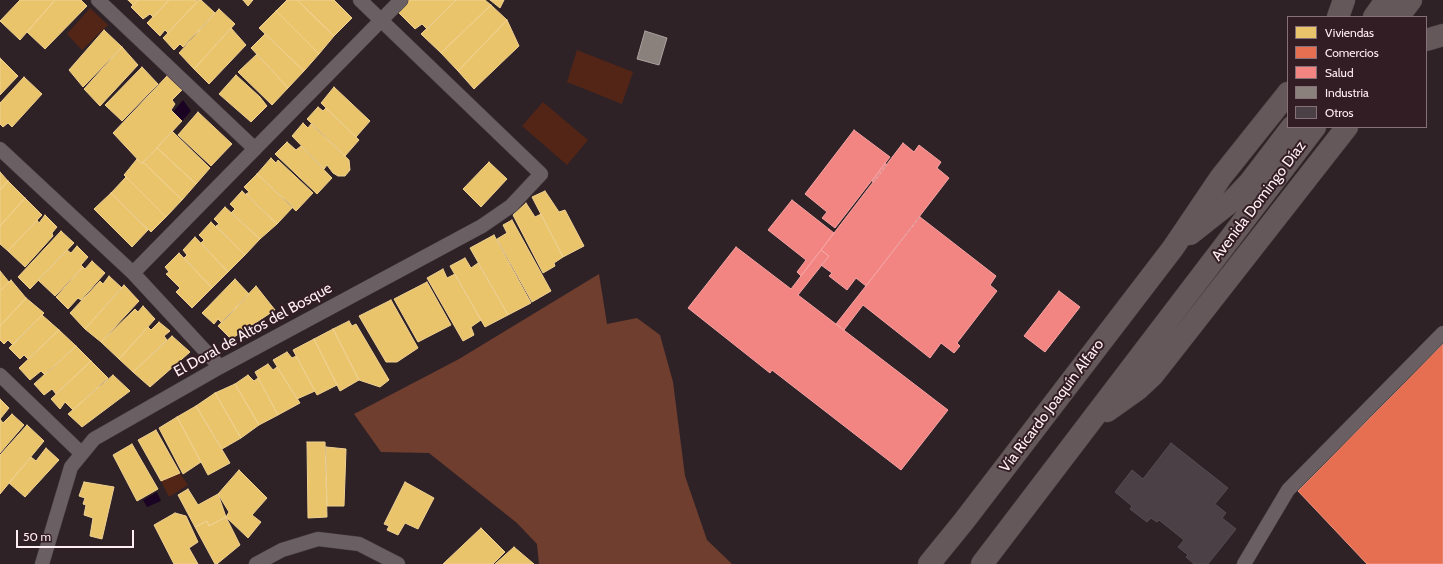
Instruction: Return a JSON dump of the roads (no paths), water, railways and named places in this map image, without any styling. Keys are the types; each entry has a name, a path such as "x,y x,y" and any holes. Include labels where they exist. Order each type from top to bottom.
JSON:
{"main road":[{"path":"1338,16 1344,0"},
{"path":"1375,16 1386,0"},
{"path":"1399,16 1411,0"},
{"path":"1427,40 1443,35"},
{"path":"1173,248 1221,177 1287,94"},
{"name":"Avenida Domingo Díaz","path":"1173,248 1234,200 1250,182 1291,128"},
{"name":"Avenida Domingo Díaz","path":"1087,426 1314,128"},
{"path":"982,564 1087,426 1138,389 1153,374 1345,128"},
{"name":"Vía Ricardo Joaquín Alfaro","path":"929,564 964,521 1173,248"}],"street":[{"path":"98,0 255,149"},
{"path":"360,0 382,21"},
{"path":"133,273 401,0"},
{"name":"El Doral de Altos del Bosque","path":"42,564 71,467 94,438 220,367 482,226 511,206 541,174 382,21"},
{"path":"0,149 133,273 220,367"},
{"path":"1244,564 1288,490 1443,333"},
{"path":"0,375 82,452"},
{"path":"256,564 282,550 318,539 359,544 398,564"}]}
